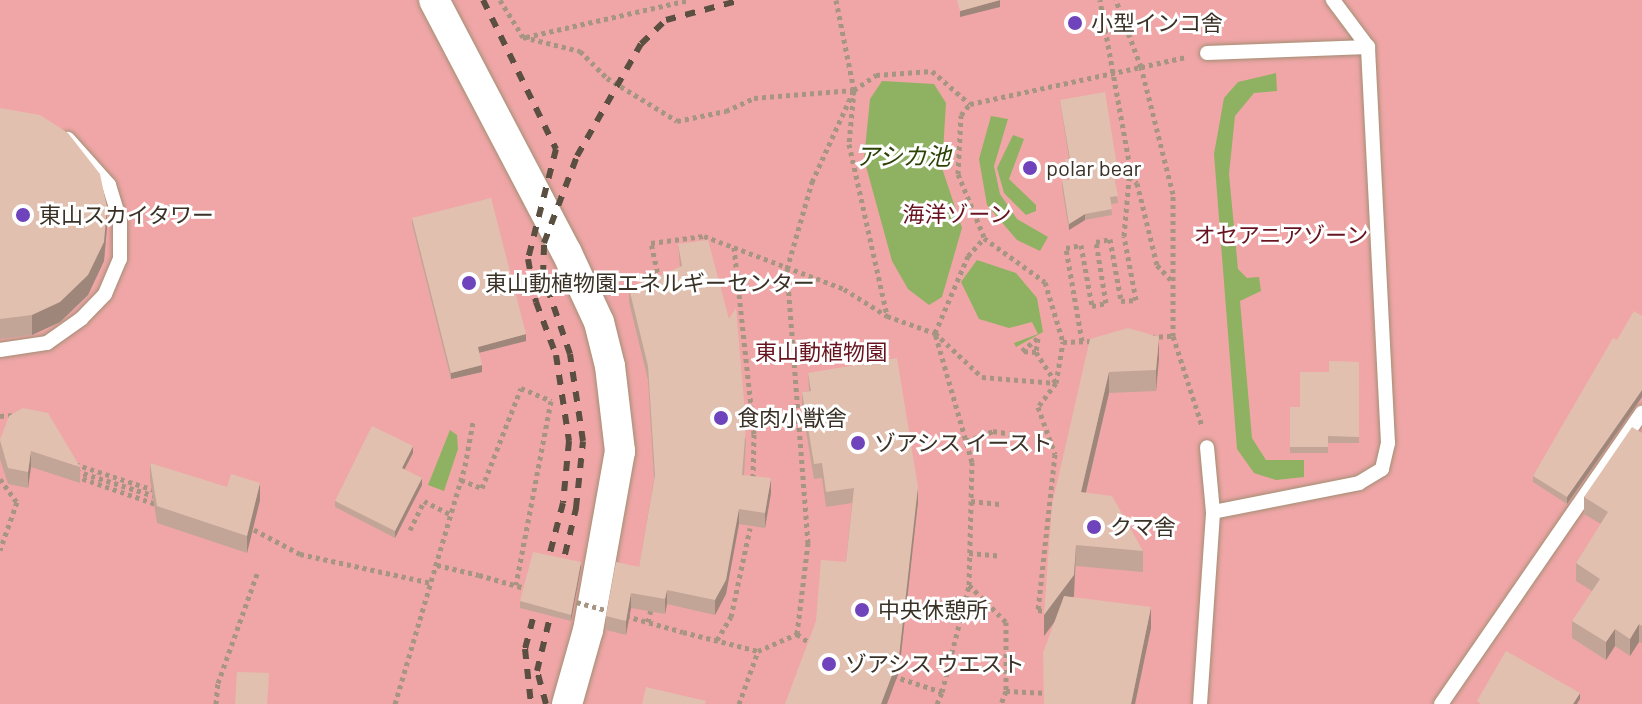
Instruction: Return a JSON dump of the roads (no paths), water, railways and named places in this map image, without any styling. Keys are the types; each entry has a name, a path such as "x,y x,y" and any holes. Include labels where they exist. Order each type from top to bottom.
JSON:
{"street":[{"path":"434,0 566,251 599,322 610,366 620,451 588,630 567,704"}],"lane":[{"path":"1213,512 1359,483 1382,469 1388,443 1368,47 1333,0"},
{"path":"1207,53 1368,47"},
{"path":"0,350 47,343 81,319 105,294 120,259 120,221 109,185 84,152 53,128"},
{"path":"1441,704 1642,413"},
{"path":"1200,704 1213,512 1207,447"}],"water":[{"path":"1276,73 1277,91 1254,93 1235,116 1229,174 1238,269 1247,278 1259,277 1261,291 1240,301 1252,438 1266,460 1304,460 1304,477 1276,480 1254,473 1237,449 1214,154 1224,98 1238,82"},
{"name":"アシカ池","path":"882,81 934,84 946,103 942,168 962,228 942,297 929,305 908,289 892,261 864,159 870,99"},
{"path":"991,116 1008,119 994,166 1000,194 1017,219 1048,237 1040,251 1017,240 987,205 979,159"},
{"path":"1013,135 1024,139 1009,179 1036,205 1036,211 1026,215 1004,193 997,168"},
{"path":"977,260 1016,273 1037,298 1043,332 1016,347 1014,343 1038,334 1032,322 1009,328 979,319 961,282"},
{"path":"450,430 457,435 458,449 444,491 428,485"}],"railway":[{"path":"483,0 556,149 528,259 536,302 556,355 569,441 563,503 525,649 531,704"},
{"path":"546,704 537,671 576,508 583,441 570,354 543,275 544,243 577,156 641,44 666,20 741,0"}],"place":[{"name":"小型インコ舎","path":"1075,23"},
{"name":"polar bear","path":"1030,168"},
{"name":"東山スカイタワー","path":"23,215"},
{"name":"東山動植物園エネルギーセンター","path":"469,283"},
{"name":"食肉小獣舎","path":"721,418"},
{"name":"ゾアシス イースト","path":"858,443"},
{"name":"クマ舎","path":"1094,527"},
{"name":"中央休憩所","path":"862,610"},
{"name":"ゾアシス ウエスト","path":"829,664"}],"park label":[{"name":"海洋ゾーン","path":"957,214"},
{"name":"オセアニアゾーン","path":"1281,235"},
{"name":"東山動植物園","path":"821,352"}]}
